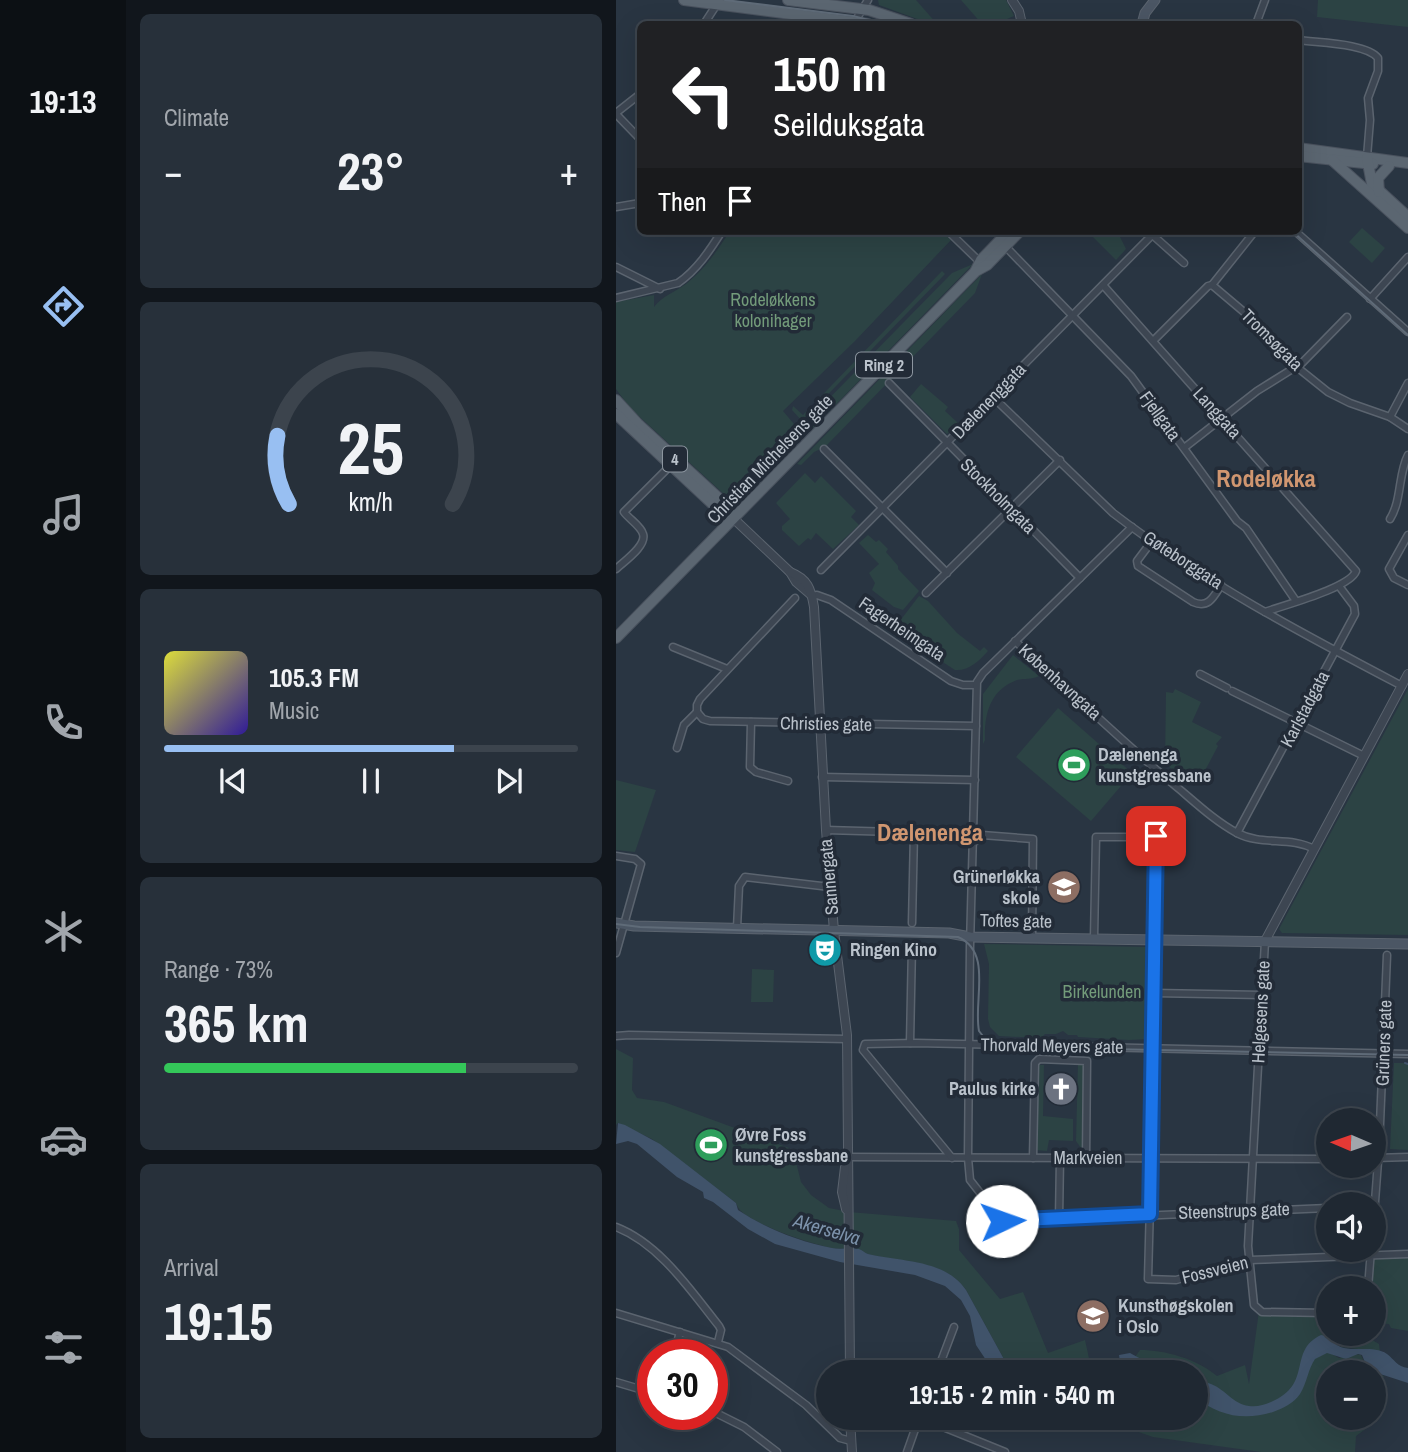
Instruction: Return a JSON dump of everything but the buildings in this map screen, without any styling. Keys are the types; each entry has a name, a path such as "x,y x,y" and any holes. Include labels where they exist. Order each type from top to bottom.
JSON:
{"main road":[{"path":"684,0 840,21"},
{"path":"788,0 865,4 904,21"},
{"path":"1143,21 1145,13 1155,0"},
{"path":"1302,150 1408,165"},
{"path":"1302,156 1367,160 1389,166 1408,165"},
{"path":"1331,159 1408,228"},
{"path":"1367,160 1370,181 1379,193 1408,218"},
{"path":"1379,193 1379,175 1389,166"},
{"name":"Christian Michelsens gate","path":"980,267 1006,235"},
{"name":"Christian Michelsens gate","path":"616,638 622,626 733,518 980,267 1016,235"},
{"name":"4","path":"616,400 638,424 725,504 733,518"},
{"name":"Fagerheimgata","path":"616,414 719,510 733,518"},
{"name":"Toftes gate","path":"620,924 949,933 970,937 1408,944"}],"street":[{"path":"1012,0 1021,21"},
{"path":"1257,21 1265,0"},
{"path":"706,21 717,4"},
{"path":"855,21 865,4"},
{"path":"1302,41 1360,48 1373,52 1378,58 1378,71 1368,98 1370,120 1367,160"},
{"path":"637,96 616,114 637,136"},
{"path":"616,207 637,204"},
{"path":"616,298 660,289 687,277 719,235"},
{"path":"952,235 980,267"},
{"name":"Dælenenggata","path":"821,570 1074,315 1149,235"},
{"path":"1155,235 1184,263"},
{"path":"1153,341 1212,285 1252,235"},
{"path":"1299,235 1408,332"},
{"name":"Fjellgata","path":"1005,246 1131,376 1237,521 1246,528 1296,601"},
{"path":"1370,299 1408,257"},
{"path":"616,267 660,289"},
{"name":"Langgata","path":"1103,285 1354,568 1356,573 1339,586"},
{"name":"Tromsøgata","path":"1212,285 1257,323 1283,356 1328,392 1390,417 1408,429"},
{"path":"1184,448 1257,390 1297,366 1347,317"},
{"name":"Stockholmgata","path":"889,383 1080,578"},
{"path":"1390,417 1408,383"},
{"name":"Gøteborggata","path":"993,397 1132,527 1265,612 1402,686"},
{"path":"824,449 947,573"},
{"path":"1391,519 1408,455"},
{"path":"926,593 1060,460"},
{"path":"624,512 671,465"},
{"path":"616,510 624,512 643,532 641,544 616,569"},
{"name":"Fagerheimgata","path":"733,518 790,572 805,580 812,596 831,600 951,681 976,685"},
{"path":"1002,1221 970,1180 968,1158 976,685 980,675 1132,527"},
{"path":"1408,535 1389,569 1394,578 1408,585"},
{"path":"1152,541 1137,561 1138,566 1194,603 1209,603 1221,585"},
{"path":"1265,612 1339,586"},
{"name":"Karlstadgata","path":"1237,833 1356,610 1339,586"},
{"name":"Sannergata","path":"812,596 815,612 825,830 847,1039 850,1360"},
{"path":"677,748 684,724 697,712 698,702 794,598"},
{"name":"Københavngata","path":"1015,641 1157,771 1217,821 1255,840 1295,843 1314,849"},
{"path":"673,647 727,669"},
{"path":"1200,674 1364,756"},
{"name":"Helgesens gate","path":"1316,1313 1259,1311 1254,1305 1248,1246 1265,941 1408,674"},
{"name":"Christies gate","path":"697,712 706,720 976,726"},
{"path":"751,722 750,767 756,772 788,781"},
{"path":"822,777 975,780"},
{"path":"825,830 964,834 973,831"},
{"path":"912,923 914,832"},
{"path":"972,844 982,835 1031,837 1034,842 1032,937"},
{"path":"1094,938 1096,837 1156,836 1150,1214"},
{"path":"616,856 635,859 641,864 620,924 616,953"},
{"path":"737,928 739,886 745,877 830,887"},
{"path":"910,1043 912,945"},
{"name":"Grüners gate","path":"1379,1108 1387,956"},
{"path":"1154,992 1262,995"},
{"path":"616,1036 847,1039"},
{"name":"Thorvald Meyers gate","path":"952,1158 863,1050 865,1044 1408,1054"},
{"path":"1033,1158 1035,1063 1038,1059 1087,1061 1086,1158"},
{"name":"Markveien","path":"848,1157 1316,1159"},
{"path":"1386,1158 1408,1157"},
{"path":"1059,1219 1060,1158"},
{"name":"Steenstrups gate","path":"972,1223 1316,1208"},
{"name":"Fossveien","path":"1150,1214 1148,1279 1176,1280 1250,1260 1316,1256"},
{"path":"616,1227 640,1239 674,1273 719,1326 719,1339"},
{"name":"Fossveien","path":"1386,1253 1408,1254"},
{"path":"616,1313 707,1339"},
{"path":"942,1360 954,1327"},
{"path":"678,1339 680,1332"},
{"path":"728,1347 806,1405 851,1448"},
{"path":"616,1382 637,1388"},
{"path":"728,1419 744,1427 777,1452"},
{"path":"850,1430 851,1448"},
{"path":"907,1452 915,1430"},
{"path":"950,1430 1004,1452"}],"green space":[{"path":"878,0 916,0 934,21 923,21 879,5"},
{"path":"961,0 1006,0 1014,16 1002,21 979,21"},
{"path":"1318,0 1408,0 1408,27 1317,17"},
{"path":"1362,228 1385,248 1372,263 1349,242"},
{"name":"Rodeløkkens kolonihager","path":"727,235 945,235 951,240 855,341 783,411 794,424 726,496 630,408 616,389 616,302 654,295 654,307 686,284 715,253"},
{"path":"1091,235 1119,235 1126,249 1116,260"},
{"path":"973,264 811,430 805,423 952,273"},
{"path":"942,271 945,274 802,421 792,410 793,406 803,415"},
{"path":"982,274 975,293 825,447 814,452 801,465 797,464"},
{"path":"921,384 948,407 945,411 958,423 947,434 910,397"},
{"path":"805,473 815,483 821,476 856,511 851,517 859,525 833,549 816,533 811,540 808,538 799,546 782,530 782,526 790,519 776,503"},
{"path":"868,535 876,542 879,540 888,549 886,552 898,569 919,591 903,610 894,607 872,590 875,583 869,573 879,564 859,543"},
{"path":"919,596 928,601 957,633 980,651 984,647 988,651 969,667 955,670 893,630"},
{"path":"1013,655 1039,676 1017,680 1000,690 990,704 983,744 983,694"},
{"path":"1175,689 1201,702 1192,722 1222,737 1216,744 1218,746 1200,780 1192,777 1189,785 1165,763 1166,692 1173,693"},
{"path":"1408,689 1408,935 1282,933 1279,929"},
{"name":"Dælenenga kunstgressbane","path":"1058,708 1132,773 1091,821 1016,757"},
{"path":"616,780 656,790 635,852 616,850"},
{"name":"Birkelunden","path":"984,944 1149,947 1148,1039 1078,1037 1063,1031 1045,1034 1041,1038 999,1036 990,1027 988,1019 989,964"},
{"path":"752,969 774,970 773,1002 751,1002"},
{"path":"616,1049 633,1058 632,1090 637,1098 664,1102 789,1148 801,1182 811,1195 829,1208 956,1221 959,1229 959,1250 1000,1299 1023,1292 1048,1353 1085,1340 1089,1360 1004,1360 966,1290 946,1273 934,1267 868,1254 858,1249 834,1249 777,1231 746,1215 736,1203 652,1139 618,1123 616,1125"},
{"path":"1078,1063 1086,1064 1084,1152 1076,1141"},
{"path":"1394,1063 1408,1063 1408,1150 1390,1149"},
{"path":"1037,1065 1044,1065 1043,1116 1073,1119 1073,1141 1049,1140 1047,1151 1035,1150"},
{"path":"1408,1255 1408,1331 1391,1328 1386,1324 1386,1276 1369,1276 1370,1262 1386,1262 1386,1256"},
{"path":"1259,1311 1316,1313 1316,1346 1330,1346 1330,1353 1339,1358 1353,1354 1361,1355 1363,1360 1316,1360 1316,1430 1364,1430 1356,1436 1355,1452 1261,1452 1153,1437 1133,1430 1208,1430 1208,1369 1217,1376 1245,1365 1249,1384"},
{"path":"1379,1346 1380,1353 1366,1350 1341,1347"},
{"path":"1140,1350 1188,1360 1134,1360"}],"water":[{"path":"618,1123 660,1144 736,1203 738,1210 795,1238 835,1249 853,1248 868,1254 922,1263 946,1272 966,1290 1004,1360 986,1360 976,1345 970,1316 961,1300 945,1286 915,1275 840,1262 775,1244 704,1198 703,1192 677,1177 637,1144 628,1141 616,1144"},
{"path":"1316,1338 1316,1346 1377,1350 1387,1354 1398,1364 1408,1368 1408,1383 1386,1376 1386,1360 1364,1360 1362,1355 1358,1354 1346,1359 1327,1353 1315,1359 1297,1397 1273,1412 1242,1416 1208,1406 1208,1383 1234,1400 1249,1406 1271,1402 1284,1395 1297,1377 1305,1350"},
{"path":"1130,1353 1141,1359 1156,1360 1120,1360 1119,1355"}],"tram line":[{"path":"725,0 853,16 872,21"},
{"path":"1296,235 1408,335"},
{"path":"616,924 958,937 969,944 978,965 979,1031 986,1040 999,1047 1408,1055"}],"place":[{"name":"Dælenenga kunstgressbane","path":"1074,765"},
{"name":"Grünerløkka skole","path":"1064,887"},
{"name":"Ringen Kino","path":"825,950"},
{"name":"Paulus kirke","path":"1061,1089"},
{"name":"Øvre Foss kunstgressbane","path":"711,1145"},
{"name":"Kunsthøgskolen i Oslo","path":"1093,1316"}],"district":[{"name":"Rodeløkka","path":"1266,479"},
{"name":"Dælenenga","path":"930,833"}],"route":[{"path":"1002,1221 1150,1214 1156,836"}],"water label":[{"name":"Akerselva","path":"827,1229"}]}
